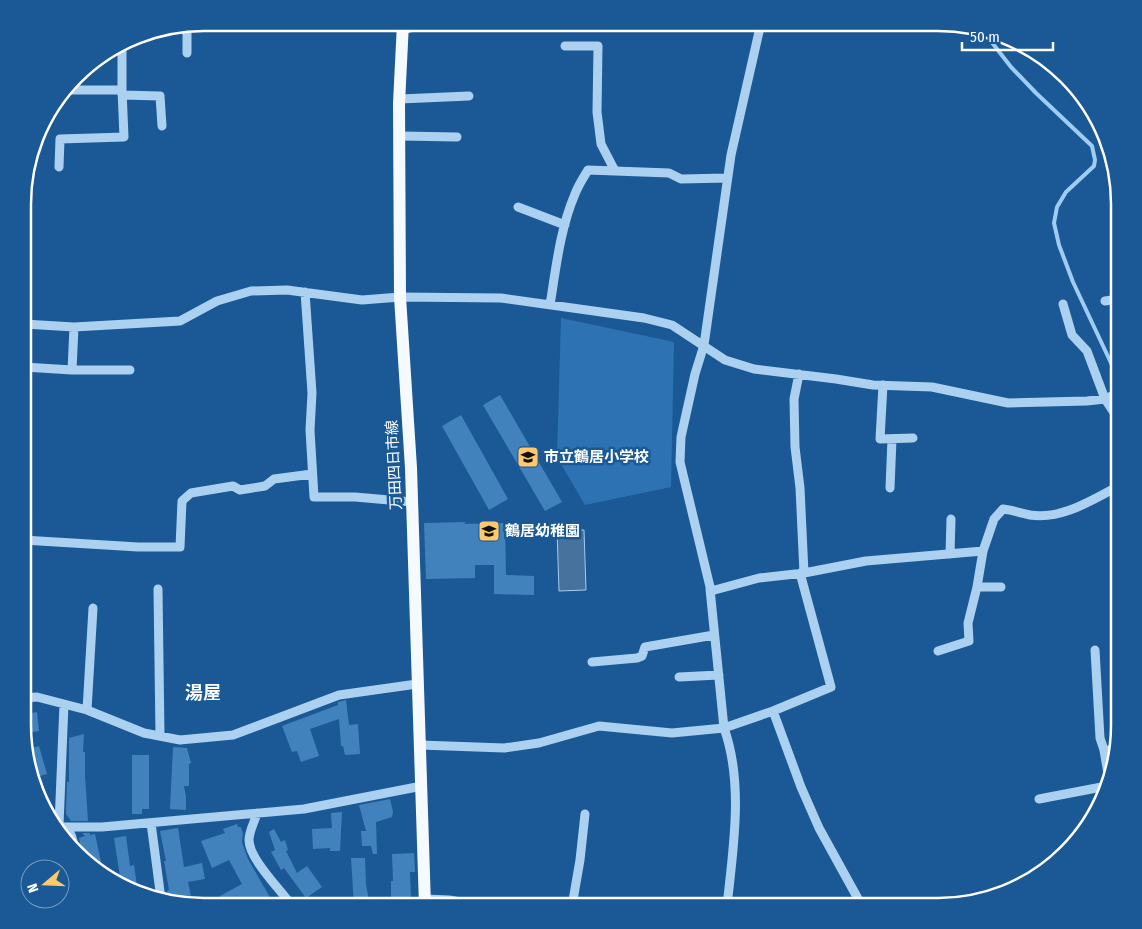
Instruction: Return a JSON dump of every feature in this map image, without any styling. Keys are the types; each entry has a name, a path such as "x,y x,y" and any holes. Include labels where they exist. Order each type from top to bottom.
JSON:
{"main road":[{"name":"万田四日市線","path":"403,32 400,99 400,297 412,502 425,898"}],"street":[{"path":"711,592 680,462 681,437 695,374 704,345 731,155 759,32"},
{"path":"187,33 187,53"},
{"path":"565,46 598,46 597,112 601,144 615,171"},
{"path":"58,167 60,139 124,137 122,52"},
{"path":"75,90 160,96 162,126"},
{"path":"400,99 469,96"},
{"path":"400,136 458,137"},
{"path":"550,305 556,264 565,225 575,194 588,170 669,173 681,179 727,178"},
{"path":"518,207 565,225"},
{"path":"31,324 74,327 180,321 217,301 251,291 288,290 362,300 400,297 501,298 644,318 672,325 725,360 754,369 883,385 932,387 1008,403 1087,401 1110,396"},
{"path":"305,292 312,393 310,430 314,497 355,497 412,502"},
{"path":"1105,302 1110,301"},
{"path":"1063,304 1072,335 1087,351 1104,399 1110,408"},
{"path":"72,370 74,327"},
{"path":"31,367 130,370"},
{"path":"420,745 504,748 539,743 599,726 672,733 724,728 772,712 832,687 802,573 800,488 794,447 794,399 798,374"},
{"path":"883,385 880,439 913,438"},
{"path":"890,488 892,439"},
{"path":"32,541 138,547 180,547 182,500 191,494 233,486 240,490 265,486 274,479 312,474"},
{"path":"938,651 968,641 968,623 983,551 994,519 1003,509 1031,515 1048,515 1071,510 1111,490"},
{"path":"950,554 951,519"},
{"path":"728,897 735,797 731,747 724,728 710,589 711,592 759,578 802,573 866,561 983,551"},
{"path":"977,587 1001,587"},
{"path":"158,589 160,736"},
{"path":"88,710 93,608"},
{"path":"592,662 637,658 642,656 645,647 714,635"},
{"path":"1095,650 1100,738 1106,762"},
{"path":"679,677 719,675"},
{"path":"32,697 88,710 144,733 180,740 233,735 338,696 417,684"},
{"path":"60,821 64,704"},
{"path":"772,712 819,828 857,897"},
{"path":"1104,750 1108,750"},
{"path":"64,826 102,827 304,809 422,786"},
{"path":"1039,799 1099,788"},
{"path":"258,813 249,837 249,847 286,898"},
{"path":"573,898 585,814"},
{"path":"151,823 160,892"}],"shaded area":[{"path":"561,318 674,342 671,487 585,505 557,457"},
{"path":"557,530 584,530 586,590 559,591"}],"building":[{"path":"500,395 562,502 545,511 483,405"},
{"path":"461,415 508,499 489,510 442,426"},
{"path":"466,522 464,524 505,523 506,575 534,576 534,595 494,594 494,565 475,565 475,578 426,579 424,523"},
{"path":"346,700 349,725 358,724 360,754 345,755 343,746 341,746 339,719 310,729 319,756 301,762 297,751 292,752 282,726 338,705 338,702"},
{"path":"37,712 39,731 32,732 32,713"},
{"path":"84,734 83,752 85,752 88,821 71,821 66,814 67,782 69,782 69,738"},
{"path":"39,746 47,774 39,776 34,748"},
{"path":"173,747 187,748 191,763 189,764 189,786 184,786 186,810 170,809"},
{"path":"132,755 149,755 149,809 142,809 142,814 132,814"},
{"path":"390,799 393,812 392,817 376,822 377,854 373,854 371,846 362,846 361,831 366,831 359,805"},
{"path":"342,812 340,851 330,851 330,848 313,849 312,829 332,828 331,813"},
{"path":"237,824 238,827 241,827 243,834 242,842 248,859 270,898 221,898 220,896 242,884 229,860 212,868 201,841 225,833 223,829"},
{"path":"178,828 184,867 202,863 205,879 188,882 191,897 167,893 169,890 164,861 166,861 160,831"},
{"path":"274,829 281,842 285,840 288,850 286,851 297,873 307,866 322,887 306,898 284,868 281,870 271,852 275,850 269,832"},
{"path":"82,833 95,834 101,862 80,845 79,838 85,836"},
{"path":"126,836 130,866 134,865 137,884 120,876 114,838"},
{"path":"414,853 415,872 410,872 411,898 391,898 391,881 393,881 392,854"},
{"path":"351,858 365,858 369,898 353,898"}],"waterway":[{"path":"989,39 1011,67 1092,146 1095,160 1094,166 1066,192 1057,207 1054,223 1059,245 1073,282 1110,362"}],"place":[{"name":"市立鶴居小学校","path":"528,457"},
{"name":"鶴居幼稚園","path":"489,531"}],"district":[{"name":"湯屋","path":"203,693"}]}
